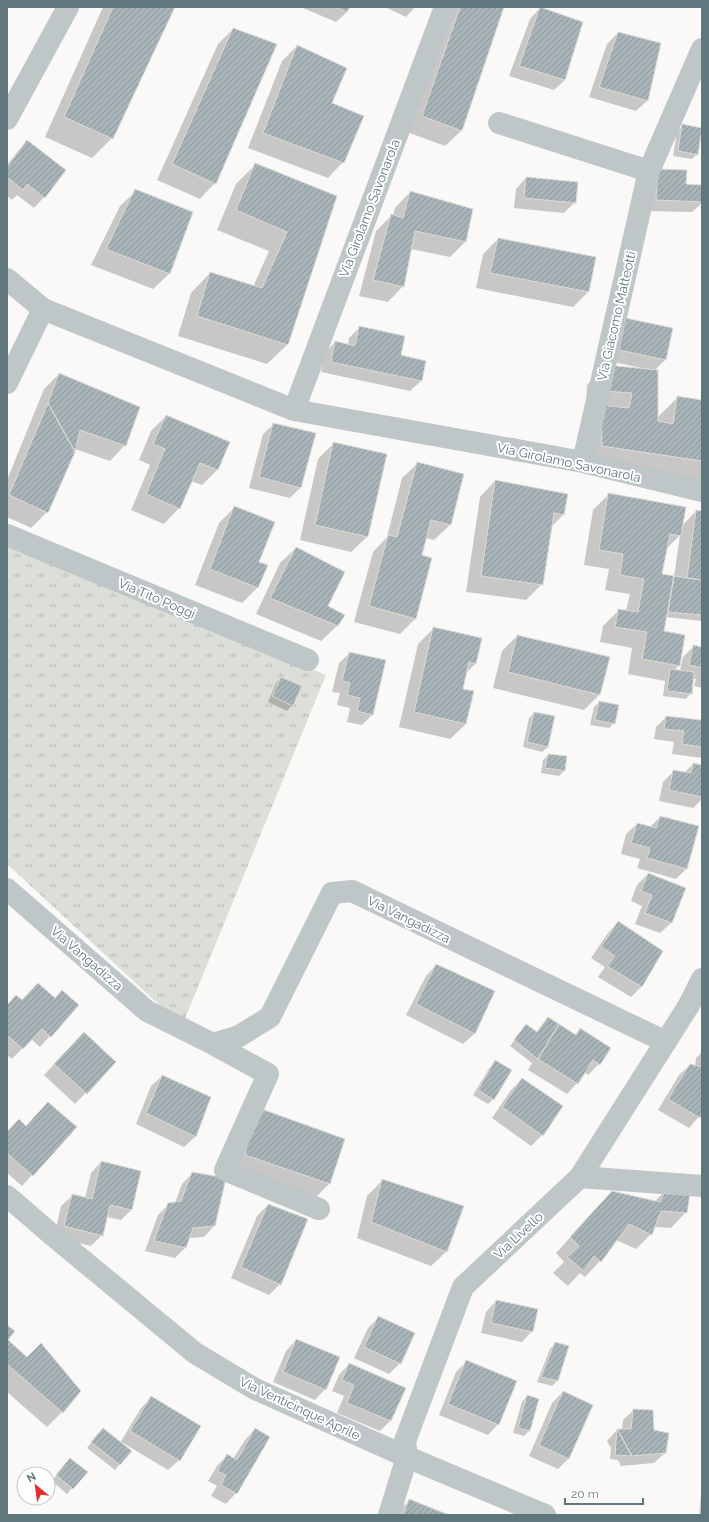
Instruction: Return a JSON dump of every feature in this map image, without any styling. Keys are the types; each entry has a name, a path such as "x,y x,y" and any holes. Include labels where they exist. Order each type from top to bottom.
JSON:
{"street":[{"path":"7,119 68,7"},
{"name":"Via Girolamo Savonarola","path":"294,410 445,7"},
{"name":"Via Giacomo Matteotti","path":"583,462 649,171 702,49"},
{"path":"499,123 649,171"},
{"name":"Via Girolamo Savonarola","path":"7,279 43,309 294,410 583,462 702,491"},
{"path":"7,383 43,309"},
{"name":"Via Tito Poggi","path":"7,535 308,660"},
{"name":"Via Vangadizza","path":"7,889 147,1010 268,1074 225,1170 319,1209"},
{"name":"Via Vangadizza","path":"213,1044 239,1036 270,1017 332,893 352,891 666,1042"},
{"name":"Via Livello","path":"389,1515 407,1457 405,1441 463,1287 580,1177 689,1005 702,979"},
{"path":"580,1177 702,1186"},
{"name":"Via Venticinque Aprile","path":"7,1196 195,1353 255,1389 407,1457 545,1515"}],"green space":[{"path":"7,536 326,675 182,1026 7,864"}],"building":[{"path":"113,7 175,7 113,139 64,117"},
{"path":"335,7 350,7 347,12"},
{"path":"460,7 504,7 462,131 422,116"},
{"path":"540,7 583,22 565,80 519,66"},
{"path":"233,28 277,44 216,184 172,164"},
{"path":"618,32 661,43 648,101 599,87"},
{"path":"297,45 347,68 332,103 364,116 344,163 263,133"},
{"path":"682,124 702,128 698,155 678,151"},
{"path":"27,140 66,170 45,198 27,184 23,190 7,177 7,167"},
{"path":"255,163 337,196 288,345 197,316 210,272 262,288 287,232 236,210"},
{"path":"658,169 687,170 686,184 702,185 702,202 656,200"},
{"path":"526,177 578,182 576,203 524,198"},
{"path":"135,189 193,212 170,274 106,249"},
{"path":"410,191 473,209 466,242 415,231 404,287 373,280 391,214 403,218"},
{"path":"498,238 596,257 589,292 490,273"},
{"path":"625,318 673,328 666,360 619,350"},
{"path":"359,326 405,336 401,355 426,361 422,381 331,362 335,341 355,346"},
{"path":"606,365 658,370 658,421 673,424 677,396 702,400 702,461 602,446 601,405 629,408 632,393 604,391"},
{"path":"59,373 140,407 126,446 80,430 75,452 48,403"},
{"path":"48,403 75,452 48,513 9,495"},
{"path":"166,415 230,442 218,470 200,463 180,509 146,494 165,449 153,444"},
{"path":"273,423 316,433 301,488 259,477"},
{"path":"333,442 387,454 368,537 315,525"},
{"path":"417,462 464,474 451,525 431,520 422,555 432,558 416,619 369,606 388,535 397,537"},
{"path":"495,480 568,494 564,515 554,513 543,585 481,576"},
{"path":"608,493 686,507 681,536 670,534 662,574 674,576 664,631 685,635 680,666 642,659 647,632 615,627 618,609 638,612 644,579 620,575 623,554 599,550"},
{"path":"234,506 275,522 259,562 268,565 258,588 210,569"},
{"path":"696,510 702,511 702,580 687,578"},
{"path":"296,547 345,572 328,606 345,615 338,626 270,598"},
{"path":"674,576 702,580 702,615 668,612"},
{"path":"433,627 482,638 476,664 469,662 463,689 474,691 466,724 414,712"},
{"path":"517,635 610,657 600,695 508,672"},
{"path":"693,645 702,647 702,668 689,665"},
{"path":"349,652 386,660 373,715 357,711 360,698 347,695 350,683 342,681"},
{"path":"670,669 694,672 692,694 667,691"},
{"path":"281,677 302,686 293,706 272,696"},
{"path":"599,701 619,705 615,724 595,720"},
{"path":"534,712 555,716 548,747 527,742"},
{"path":"666,716 702,720 702,747 682,744 684,731 664,729"},
{"path":"548,754 567,756 565,771 545,768"},
{"path":"693,763 702,765 702,797 669,790 673,770 691,773"},
{"path":"660,816 699,826 687,869 647,858 650,848 631,843 637,823 656,828"},
{"path":"648,873 686,888 672,923 645,913 652,895 641,891"},
{"path":"618,921 663,951 642,987 607,966 615,956 601,947"},
{"path":"436,964 495,991 475,1034 416,1004"},
{"path":"38,983 55,998 62,990 79,1005 51,1037 42,1029 23,1049 7,1035 7,1005 16,995 22,1000"},
{"path":"548,1017 559,1024 538,1059 514,1040 526,1024 537,1032"},
{"path":"559,1024 576,1035 580,1028 611,1048 600,1065 593,1060 578,1084 538,1059"},
{"path":"84,1032 116,1062 87,1094 54,1064"},
{"path":"495,1060 512,1070 494,1100 478,1090"},
{"path":"690,1064 702,1067 702,1115 700,1118 668,1099"},
{"path":"162,1075 211,1097 196,1137 146,1113"},
{"path":"522,1078 563,1106 543,1136 502,1107"},
{"path":"48,1102 77,1127 33,1176 7,1153 7,1132 19,1119 26,1126"},
{"path":"256,1107 345,1139 330,1184 245,1155"},
{"path":"101,1161 141,1171 132,1210 110,1205 103,1236 64,1226 72,1194 92,1199"},
{"path":"192,1172 226,1178 215,1226 193,1228 186,1248 154,1241 168,1203 181,1201"},
{"path":"382,1179 464,1206 447,1252 371,1222"},
{"path":"667,1187 690,1194 687,1213 661,1211 652,1235 629,1224 601,1262 594,1256 584,1271 567,1257 579,1246 570,1237 612,1191 660,1202"},
{"path":"268,1204 308,1219 281,1285 241,1267"},
{"path":"496,1300 538,1309 533,1332 491,1323"},
{"path":"378,1316 415,1333 401,1364 364,1347"},
{"path":"7,1325 15,1331 8,1340 27,1357 41,1343 81,1391 63,1413 7,1364"},
{"path":"296,1339 340,1357 326,1390 283,1372"},
{"path":"555,1342 569,1346 558,1381 541,1377"},
{"path":"466,1360 517,1381 499,1425 448,1404"},
{"path":"349,1363 406,1388 391,1421 347,1403 354,1385 342,1380"},
{"path":"563,1391 593,1405 569,1459 539,1445"},
{"path":"527,1395 539,1399 530,1431 518,1428"},
{"path":"151,1396 201,1426 180,1461 130,1431"},
{"path":"633,1409 653,1410 654,1430 669,1433 666,1453 632,1456 617,1429 631,1429"},
{"path":"103,1428 132,1451 120,1465 91,1442"},
{"path":"255,1428 270,1437 237,1494 221,1485 226,1475 217,1471 227,1454 237,1460"},
{"path":"617,1429 632,1456 615,1455"},
{"path":"70,1458 88,1472 73,1489 56,1475"},
{"path":"409,1499 449,1515 403,1515"}]}
